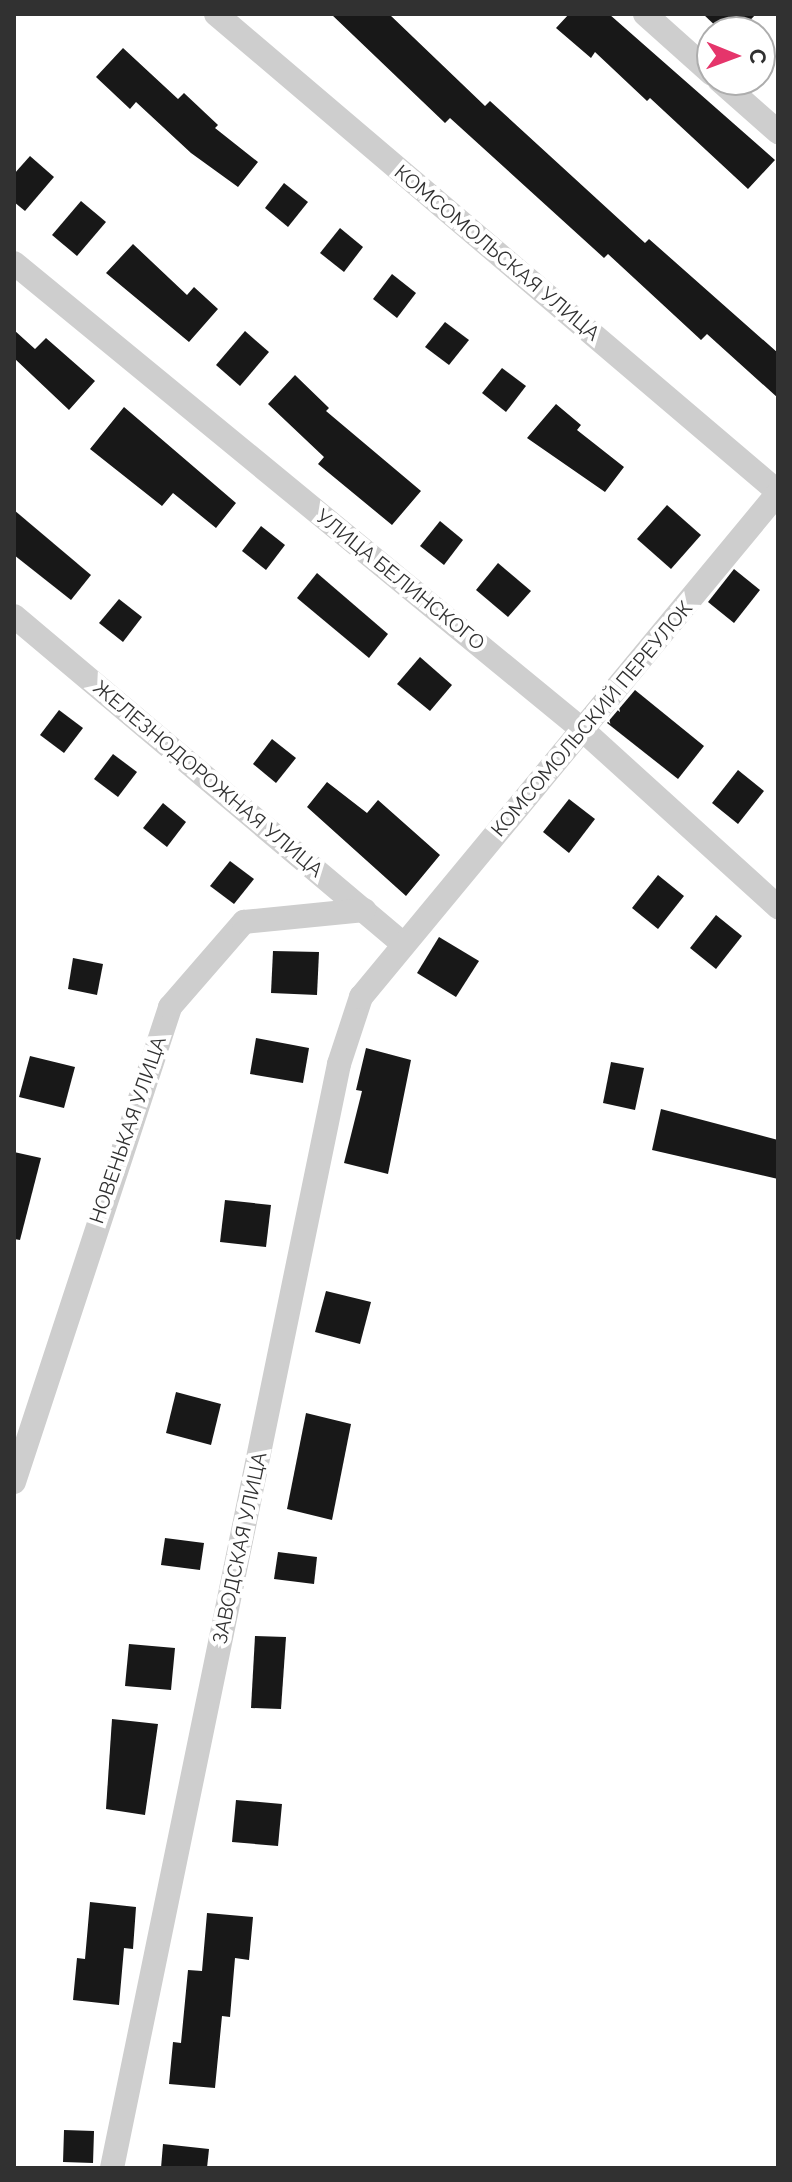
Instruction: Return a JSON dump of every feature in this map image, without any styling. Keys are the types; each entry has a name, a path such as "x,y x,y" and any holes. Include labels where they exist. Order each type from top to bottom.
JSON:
{"street":[{"path":"645,14 696,60"},
{"name":"КОМСОМОЛЬСКАЯ УЛИЦА","path":"232,19 778,492"},
{"path":"737,96 778,132"},
{"name":"УЛИЦА БЕЛИНСКОГО","path":"14,263 585,732 778,907"},
{"name":"КОМСОМОЛЬСКИЙ ПЕРЕУЛОК","path":"402,943 585,732 778,492"},
{"name":"ЖЕЛЕЗНОДОРОЖНАЯ УЛИЦА","path":"14,616 402,943"},
{"name":"НОВЕНЬКАЯ УЛИЦА","path":"14,1482 170,1007 244,922 364,910"},
{"name":"ЗАВОДСКАЯ УЛИЦА","path":"112,2168 339,1064 361,997 402,943"}],"building":[{"path":"331,14 389,14 485,106 490,101 645,243 649,239 778,353 778,398 707,334 701,340 608,254 604,258 450,118 445,123"},
{"path":"569,14 609,14 696,91 696,96 702,96 775,160 748,189 650,98 647,101 595,52 591,58 556,28"},
{"path":"703,14 756,14 754,16"},
{"path":"123,48 178,99 184,93 218,125 215,128 258,162 238,187 191,153 136,102 130,109 96,77"},
{"path":"30,156 54,177 25,211 14,202 14,174"},
{"path":"284,183 308,202 288,227 265,208"},
{"path":"81,201 106,222 77,256 52,235"},
{"path":"340,228 363,247 344,272 320,253"},
{"path":"133,244 187,295 194,287 218,309 189,342 106,273"},
{"path":"392,274 416,293 397,318 373,299"},
{"path":"445,322 469,340 449,365 425,347"},
{"path":"14,330 35,349 46,338 95,381 69,410 14,358"},
{"path":"245,331 269,352 240,386 216,365"},
{"path":"502,368 526,386 506,412 482,393"},
{"path":"295,375 329,408 326,411 421,491 392,525 318,464 324,457 268,404"},
{"path":"556,404 581,425 577,430 624,467 605,492 527,438"},
{"path":"124,407 236,503 216,528 173,493 162,506 90,449"},
{"path":"667,505 701,535 671,569 637,539"},
{"path":"14,510 91,575 71,600 14,555"},
{"path":"440,521 463,540 444,565 420,546"},
{"path":"261,526 285,545 266,570 242,551"},
{"path":"498,563 531,591 508,617 476,590"},
{"path":"734,569 760,590 734,623 708,602"},
{"path":"317,573 388,634 369,658 297,598"},
{"path":"119,599 142,617 123,642 99,623"},
{"path":"420,657 452,685 430,711 397,684"},
{"path":"635,690 704,746 678,779 607,723"},
{"path":"59,710 83,728 64,753 40,735"},
{"path":"272,739 296,758 276,783 253,764"},
{"path":"113,754 137,772 118,797 94,779"},
{"path":"738,770 764,791 738,824 712,803"},
{"path":"327,782 367,813 378,800 440,855 406,896 307,807"},
{"path":"569,799 595,819 569,853 543,832"},
{"path":"163,803 186,822 167,847 143,828"},
{"path":"230,861 254,879 234,904 210,886"},
{"path":"658,875 684,896 658,929 632,908"},
{"path":"716,915 742,936 716,969 690,948"},
{"path":"439,937 479,961 456,997 417,973"},
{"path":"273,951 319,952 317,995 271,993"},
{"path":"73,958 103,964 97,995 68,989"},
{"path":"256,1038 309,1048 303,1083 250,1074"},
{"path":"366,1048 411,1060 388,1174 344,1163 362,1091 356,1090"},
{"path":"30,1056 75,1067 64,1108 19,1097"},
{"path":"611,1062 644,1068 635,1110 603,1103"},
{"path":"661,1109 778,1140 778,1179 652,1150"},
{"path":"14,1152 41,1158 20,1240 14,1239"},
{"path":"225,1200 271,1205 266,1247 220,1242"},
{"path":"326,1291 371,1302 360,1344 315,1332"},
{"path":"176,1392 221,1404 211,1445 166,1433"},
{"path":"306,1413 351,1424 332,1520 287,1509"},
{"path":"165,1538 204,1543 200,1570 161,1565"},
{"path":"278,1552 317,1557 314,1584 274,1579"},
{"path":"255,1636 286,1637 281,1709 251,1708"},
{"path":"129,1644 175,1648 171,1690 125,1686"},
{"path":"112,1719 158,1724 145,1815 106,1809"},
{"path":"236,1800 282,1804 278,1846 232,1842"},
{"path":"90,1902 136,1907 133,1949 124,1948 119,2005 73,2000 77,1958 85,1959"},
{"path":"207,1913 253,1917 249,1960 235,1958 230,2017 222,2016 215,2088 169,2084 173,2042 181,2043 188,1970 202,1971"},
{"path":"64,2130 94,2131 93,2163 63,2162"},
{"path":"163,2144 209,2149 207,2168 161,2168"}]}
